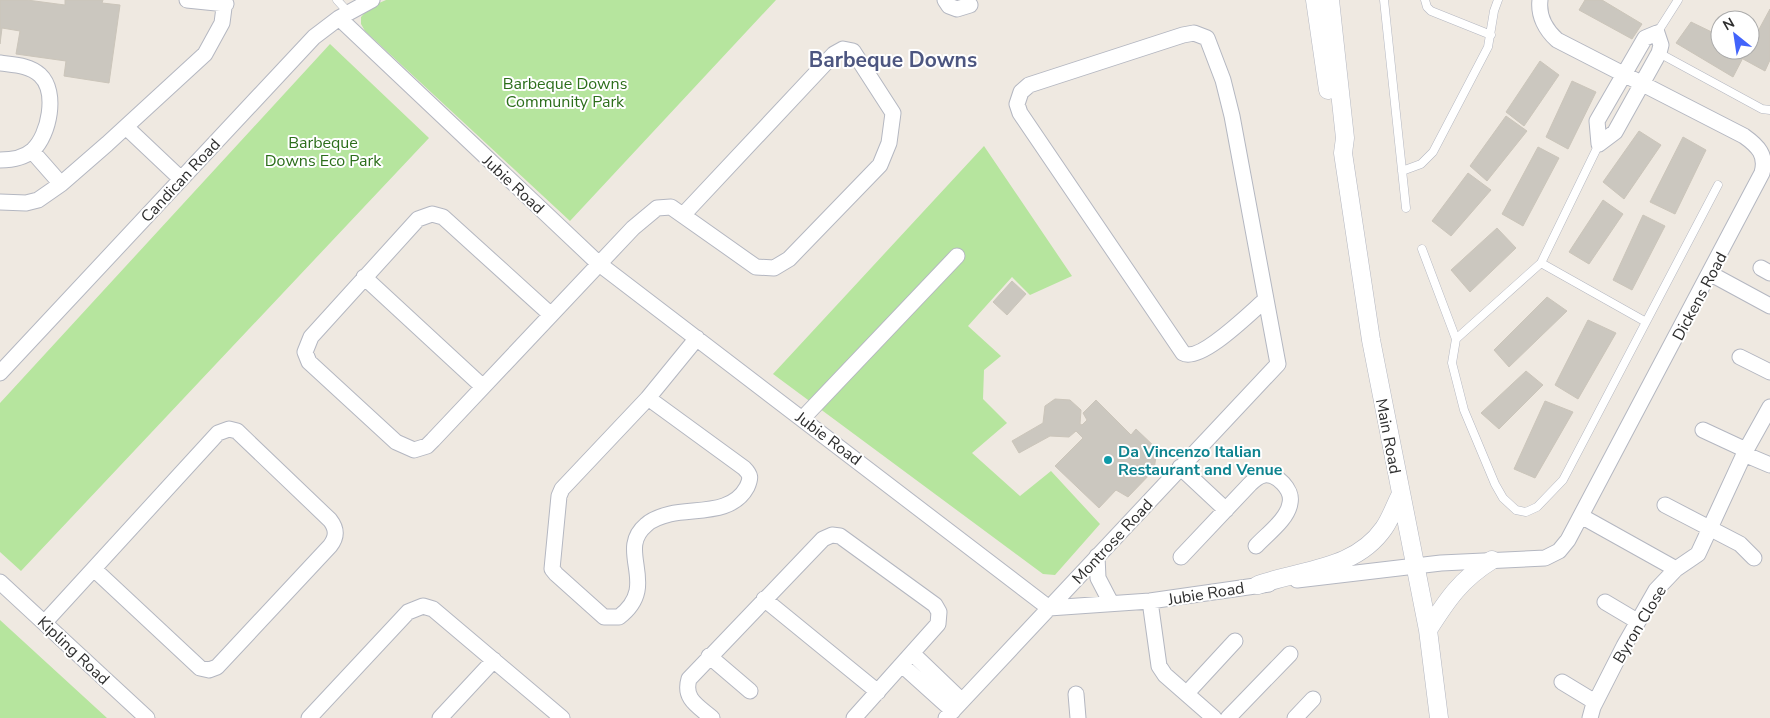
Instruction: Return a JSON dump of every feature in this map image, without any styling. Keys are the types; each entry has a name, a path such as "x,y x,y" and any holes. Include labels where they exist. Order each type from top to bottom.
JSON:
{"street":[{"path":"0,202 26,203 38,200 61,184 205,54 222,23 226,2 187,0"},
{"name":"Candican Road","path":"0,372 314,38 344,15 372,0"},
{"path":"945,0 949,6 957,9 970,5"},
{"name":"Main Road","path":"1315,0 1336,140 1342,153 1370,332 1400,494 1428,630 1438,718"},
{"name":"Main Road","path":"1330,0 1344,138 1342,153"},
{"name":"Dickens Road","path":"1415,566 1551,556 1564,546 1711,274 1762,173 1764,158 1757,146 1744,136 1557,40 1544,23 1539,10 1540,1"},
{"name":"Jubie Road","path":"344,15 598,263 1049,608 1150,601 1258,585 1415,566"},
{"path":"1194,33 1207,38 1232,116 1264,301 1206,350 1194,355 1183,353 1020,113 1017,104 1024,89 1029,84 1183,35 1194,33"},
{"path":"1599,144 1597,121 1633,78 1658,53 1661,45 1657,34"},
{"path":"1599,144 1615,132 1633,78 1657,34"},
{"path":"550,314 443,217 437,214 418,219 310,337 305,352 309,362 396,442 414,450 427,446 598,263 639,222 657,208 671,207 756,267 774,268 798,252 880,165 889,143 893,113 853,51 843,49 834,54 683,215"},
{"path":"0,64 27,68 40,74 50,92 45,127 40,141 32,151 24,156 0,160"},
{"path":"126,127 180,179"},
{"path":"32,151 61,184"},
{"path":"803,418 957,256"},
{"path":"1711,274 1770,306"},
{"path":"364,277 482,386"},
{"name":"Montrose Road","path":"952,713 1278,364 1264,301"},
{"path":"648,398 744,468 750,474 751,479 745,491 728,505 718,509 670,514 645,525 634,545 639,592 632,604 619,617 604,617 552,569 560,492 648,398 697,338"},
{"path":"1740,357 1770,372"},
{"name":"Byron Close","path":"1590,718 1595,702 1637,621 1656,590 1676,569 1698,554 1709,526 1745,452 1770,407"},
{"path":"45,622 95,570 218,433 229,429 237,431 330,520 335,529 336,536 330,546 218,667 209,670 200,668 95,570"},
{"path":"1703,430 1770,465"},
{"path":"1180,467 1226,510"},
{"path":"1181,557 1257,478 1271,476 1281,481 1291,495 1287,513 1256,546"},
{"path":"1258,585 1279,577 1340,564 1363,550 1376,539 1386,526 1400,494"},
{"path":"1665,505 1709,526 1740,544 1754,558"},
{"path":"1581,516 1676,569"},
{"path":"712,718 689,699 686,687 689,679 822,540 832,535 840,536 938,608 940,618 938,624 902,666 854,718"},
{"path":"1097,556 1098,578 1111,603"},
{"path":"1428,630 1457,586 1492,560"},
{"name":"Kipling Road","path":"0,582 147,718"},
{"path":"764,599 878,692"},
{"path":"1150,601 1159,666 1165,675 1214,718"},
{"path":"1605,602 1637,621"},
{"path":"308,718 408,612 423,606 433,608 562,718"},
{"path":"1187,693 1235,641"},
{"path":"912,654 952,713"},
{"path":"1228,718 1290,654"},
{"path":"709,656 750,691"},
{"path":"440,718 494,660"},
{"path":"902,666 952,713"},
{"path":"1562,682 1595,702"},
{"path":"1076,694 1078,718"},
{"path":"1295,718 1313,699"}],"lane":[{"path":"337,0 344,15"},
{"path":"1384,0 1406,208"},
{"path":"1426,0 1427,7 1431,11 1492,35"},
{"path":"1402,171 1422,164 1429,159 1481,62 1492,35 1491,22 1498,0"},
{"path":"1657,34 1678,0"},
{"path":"1658,53 1762,108 1770,110"},
{"path":"1456,339 1541,263 1599,144"},
{"path":"1422,249 1456,339 1452,363 1464,410 1495,484 1503,498 1516,510 1526,512 1537,507 1563,480 1718,185"},
{"path":"1541,263 1646,322"}],"green space":[{"name":"Barbeque Downs Community Park","path":"386,0 776,0 570,221 365,31 361,24 361,17 370,7"},
{"name":"Barbeque Downs Eco Park","path":"330,44 429,138 21,571 0,552 0,403"},
{"path":"984,146 1072,276 1030,295 1012,277 968,326 1001,356 984,370 983,399 1007,423 972,453 1020,496 1051,471 1100,524 1055,575 1043,574 773,374"},
{"path":"0,620 107,718 0,718"}],"building":[{"path":"0,0 27,0 65,5 65,0 103,0 102,3 120,5 109,83 64,76 66,61 16,54 20,31 2,28 0,44"},
{"path":"1585,0 1602,0 1642,24 1632,39 1579,10"},
{"path":"1770,9 1770,60 1765,71 1745,60 1760,60 1760,28"},
{"path":"1691,22 1710,31 1710,60 1742,60 1733,77 1676,43"},
{"path":"1540,61 1559,75 1524,126 1506,112"},
{"path":"1572,81 1596,92 1568,149 1546,137"},
{"path":"1506,116 1527,131 1487,181 1470,166"},
{"path":"1639,131 1661,145 1624,199 1603,182"},
{"path":"1683,137 1706,150 1675,214 1650,202"},
{"path":"1538,147 1559,158 1523,226 1502,214"},
{"path":"1468,173 1491,190 1451,236 1432,221"},
{"path":"1603,200 1623,214 1589,264 1569,252"},
{"path":"1643,215 1665,226 1632,290 1613,280"},
{"path":"1497,228 1516,248 1470,292 1451,270"},
{"path":"1012,281 1026,294 1007,315 993,302"},
{"path":"1547,297 1567,311 1509,367 1494,350"},
{"path":"1588,320 1616,333 1578,399 1555,385"},
{"path":"1526,371 1543,385 1499,429 1481,413"},
{"name":"Da Vincenzo Italian Restaurant and Venue","path":"1055,399 1070,400 1081,410 1080,424 1082,425 1087,420 1083,413 1096,400 1131,435 1136,429 1157,449 1154,470 1128,497 1116,490 1099,508 1055,466 1083,438 1076,431 1069,437 1050,436 1019,453 1012,441 1043,423 1045,406"},
{"path":"1545,401 1573,412 1535,478 1514,469"}],"place":[{"name":"Da Vincenzo Italian Restaurant and Venue","path":"1108,460"}],"district":[{"name":"Barbeque Downs","path":"893,60"}]}
